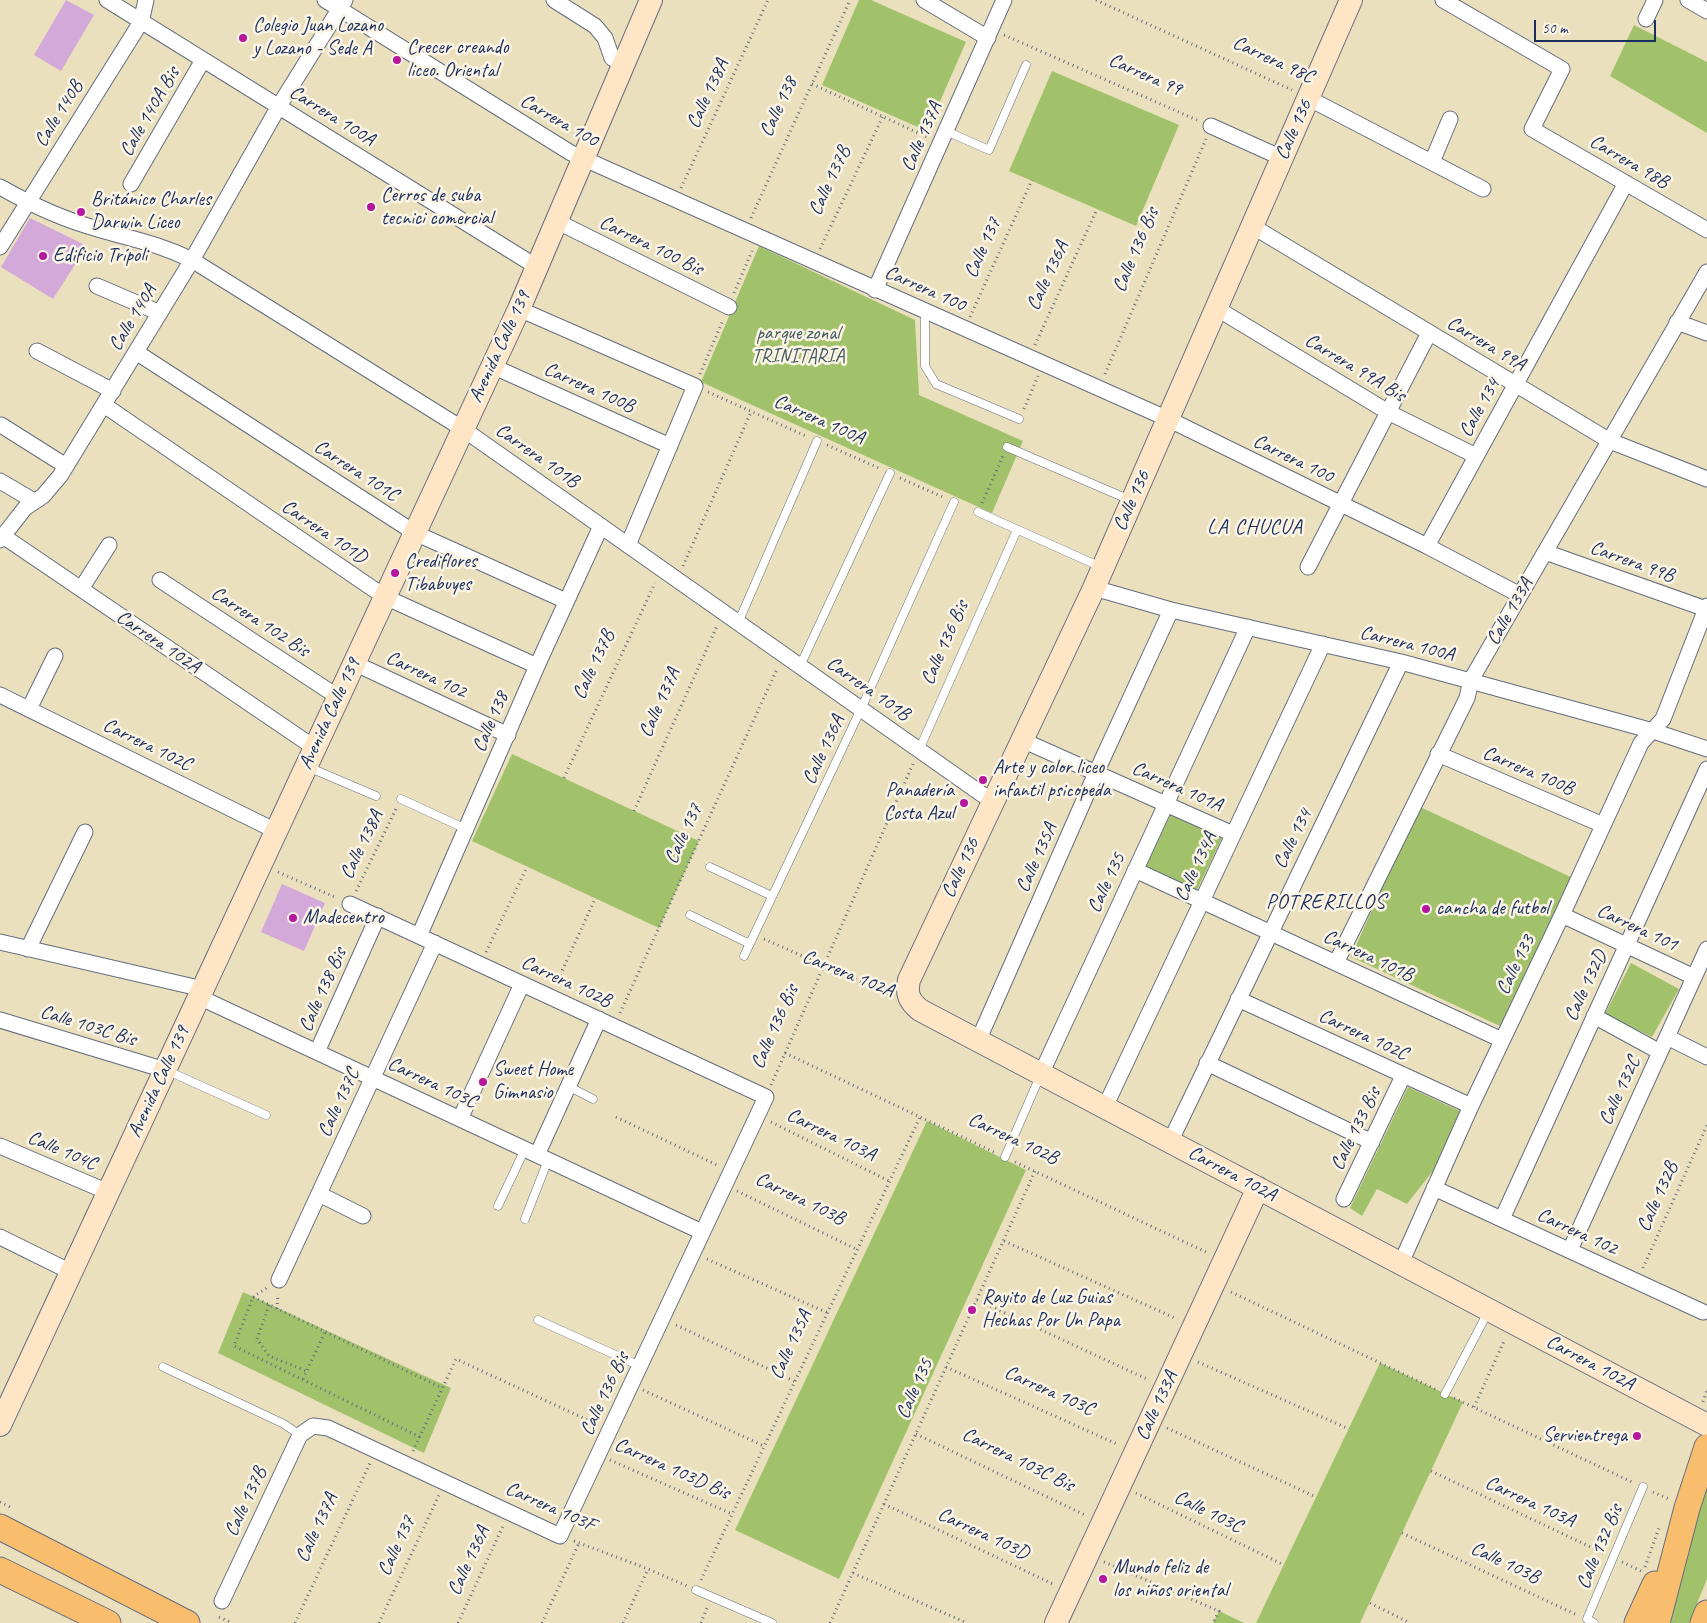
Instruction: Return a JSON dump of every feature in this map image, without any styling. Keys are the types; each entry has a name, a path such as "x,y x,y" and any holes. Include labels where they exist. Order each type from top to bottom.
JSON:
{"main road":[{"path":"1637,1623 1676,1500 1707,1447"},
{"path":"1657,1623 1676,1500"},
{"path":"0,1527 187,1623"},
{"path":"0,1570 108,1623"},
{"path":"1703,1623 1707,1613"}],"street":[{"name":"Carrera 100A","path":"106,0 536,267"},
{"name":"Calle 140B","path":"0,247 141,22 146,0"},
{"name":"Carrera 100","path":"325,0 342,5 583,159 1168,419 1426,546 1520,595"},
{"path":"554,0 595,26 605,38 612,58 624,65"},
{"name":"Avenida Calle 139","path":"0,1425 519,308 651,0"},
{"path":"924,0 990,33"},
{"name":"Calle 137A","path":"876,290 1004,0"},
{"name":"Calle 136","path":"909,997 907,989 908,980 1094,588 1351,0"},
{"name":"Carrera 98B","path":"1443,0 1562,69 1532,129 1707,230"},
{"path":"1646,19 1655,0"},
{"path":"1688,0 1707,11"},
{"name":"Calle 140A","path":"1,538 17,516 52,487 66,466 192,260 278,106 342,5"},
{"name":"Calle 140A Bis","path":"131,184 203,60"},
{"name":"Carrera 98C","path":"1308,98 1483,189"},
{"path":"1432,162 1450,119"},
{"path":"1211,126 1282,158"},
{"name":"Calle 134","path":"1426,546 1626,183"},
{"name":"Carrera 101B","path":"0,187 28,203 96,229 171,249 192,260 463,429 993,802"},
{"name":"Carrera 100 Bis","path":"556,221 728,307"},
{"name":"Carrera 99A","path":"1252,226 1610,441 1707,479"},
{"name":"Calle 133A","path":"1336,963 1466,698 1471,680 1707,272"},
{"path":"97,286 160,313"},
{"path":"519,308 695,386 628,545"},
{"name":"Carrera 99A Bis","path":"1216,308 1388,412 1476,456"},
{"path":"1677,322 1707,332"},
{"path":"1308,567 1429,333"},
{"path":"37,351 113,390"},
{"name":"Carrera 101C","path":"136,352 415,533 566,601"},
{"name":"Carrera 100B","path":"492,366 670,446"},
{"name":"Carrera 101D","path":"104,405 385,597 537,666"},
{"path":"1,425 66,466"},
{"path":"0,481 34,501"},
{"name":"Calle 138","path":"419,936 537,666 601,526"},
{"name":"Carrera 102A","path":"1,538 80,589 310,757"},
{"path":"80,589 109,545"},
{"name":"Carrera 99B","path":"1545,552 1706,607"},
{"name":"Carrera 102 Bis","path":"160,580 338,697"},
{"name":"Carrera 100A","path":"1094,588 1171,610 1248,626 1471,680 1653,731 1707,749"},
{"name":"Calle 133","path":"1400,1263 1470,1106 1562,915 1641,743 1662,720 1706,607"},
{"name":"Calle 135A","path":"978,1041 1096,773 1171,610"},
{"name":"Calle 135","path":"1041,1074 1248,626"},
{"name":"Calle 134A","path":"1104,1107 1323,644"},
{"path":"29,709 55,656"},
{"name":"Calle 134","path":"1170,1142 1401,662"},
{"name":"Carrera 102","path":"354,663 508,735"},
{"name":"Carrera 102C","path":"0,695 276,831"},
{"name":"Carrera 101A","path":"1022,740 1233,834"},
{"name":"Carrera 100B","path":"1438,754 1603,825"},
{"name":"Calle 132D","path":"1502,1219 1707,769"},
{"path":"28,949 85,832"},
{"name":"Carrera 101B","path":"1135,870 1502,1040"},
{"name":"Carrera 102B","path":"350,904 766,1097"},
{"name":"Carrera 101","path":"1562,915 1694,977"},
{"name":"Calle 138 Bis","path":"317,1052 378,916"},
{"name":"Carrera 103C","path":"0,942 201,993 317,1052 702,1232"},
{"name":"Calle 137C","path":"279,1280 435,943"},
{"name":"Calle 132C","path":"1570,1250 1707,949"},
{"path":"460,1119 522,984"},
{"name":"Carrera 102A","path":"909,997 920,1010 1707,1425"},
{"name":"Carrera 102C","path":"1238,999 1470,1106"},
{"path":"1594,1016 1660,1052"},
{"path":"537,1154 598,1019"},
{"name":"Calle 103C Bis","path":"0,1020 165,1070"},
{"path":"1667,1037 1707,1056"},
{"path":"1207,1063 1372,1142"},
{"name":"Calle 133 Bis","path":"1344,1199 1403,1076"},
{"name":"Calle 136 Bis","path":"560,1536 766,1097"},
{"name":"Calle 104C","path":"0,1146 108,1192"},
{"name":"Calle 133A","path":"1056,1623 1258,1188"},
{"name":"Carrera 102","path":"1434,1188 1703,1312"},
{"path":"319,1194 362,1216"},
{"path":"0,1237 71,1272"},
{"name":"Calle 137B","path":"222,1601 300,1435 312,1426"},
{"name":"Carrera 103F","path":"312,1426 328,1428 560,1536"}],"lane":[{"path":"943,137 989,150 1026,65"},
{"path":"925,311 925,366 936,384 1019,419"},
{"path":"738,623 817,441"},
{"path":"1007,447 1132,501"},
{"path":"800,666 890,473"},
{"name":"Calle 136A","path":"744,956 861,709 954,502"},
{"path":"978,512 1102,568"},
{"name":"Calle 136 Bis","path":"919,750 1017,530"},
{"path":"310,757 376,796"},
{"path":"401,799 466,829"},
{"path":"710,867 772,896"},
{"path":"690,915 750,944"},
{"path":"165,1070 266,1115"},
{"name":"Calle 135","path":"1005,1157 1041,1074"},
{"path":"568,1086 593,1099"},
{"path":"498,1206 537,1154"},
{"path":"525,1218 537,1154"},
{"path":"1445,1394 1489,1310"},
{"path":"538,1320 640,1366"},
{"path":"163,1367 284,1424 300,1435"},
{"name":"Calle 132 Bis","path":"1590,1621 1613,1558 1644,1487"},
{"path":"696,1590 772,1623"}],"path":[{"name":"Calle 138A","path":"676,200 768,0"},
{"name":"Calle 138","path":"745,231 850,0"},
{"name":"Carrera 98C","path":"1096,0 1308,98"},
{"name":"Carrera 99","path":"990,33 1211,126"},
{"path":"812,84 883,116 943,137"},
{"name":"Calle 137B","path":"814,262 883,116"},
{"name":"Calle 136 Bis","path":"1099,389 1211,126"},
{"name":"Calle 137","path":"965,329 1032,180"},
{"name":"Calle 136A","path":"1029,358 1097,209"},
{"name":"Carrera 100A","path":"695,386 954,502"},
{"path":"677,580 751,412"},
{"name":"Calle 137B","path":"564,778 661,569"},
{"name":"Calle 137A","path":"634,810 723,612"},
{"name":"Calle 137","path":"614,1026 784,655"},
{"name":"Calle 136 Bis","path":"766,1097 919,750"},
{"name":"Calle 138A","path":"350,904 401,799"},
{"path":"480,964 527,867"},
{"path":"278,872 350,904"},
{"path":"550,996 596,899"},
{"name":"Carrera 102A","path":"754,935 888,995 909,997"},
{"name":"Carrera 102B","path":"785,1053 1225,1260"},
{"name":"Carrera 103A","path":"757,1115 891,1182"},
{"name":"Carrera 103B","path":"616,1117 858,1250"},
{"name":"Calle 135A","path":"696,1590 891,1182 920,1117"},
{"name":"Calle 132B","path":"1637,1282 1707,1125"},
{"name":"Calle 135","path":"830,1623 1035,1171"},
{"path":"1004,1241 1194,1327"},
{"path":"693,1252 828,1313"},
{"path":"420,1436 234,1346 253,1297 442,1388"},
{"path":"977,1300 1165,1388"},
{"path":"268,1305 257,1338 269,1356 306,1372"},
{"path":"662,1319 796,1382"},
{"path":"1474,1407 1512,1322"},
{"path":"302,1379 325,1332"},
{"path":"1181,1354 1348,1429"},
{"path":"406,1465 456,1359 610,1430"},
{"name":"Carrera 103C","path":"946,1367 1135,1452"},
{"path":"631,1385 764,1446"},
{"path":"1150,1421 1316,1498"},
{"name":"Carrera 103C Bis","path":"916,1434 1102,1523"},
{"name":"Calle 137A","path":"295,1623 376,1451"},
{"name":"Carrera 103D Bis","path":"598,1455 732,1514"},
{"name":"Carrera 103A","path":"1431,1471 1644,1572 1662,1517"},
{"name":"Calle 137","path":"379,1623 445,1482"},
{"name":"Calle 103C","path":"1120,1485 1284,1565"},
{"name":"Carrera 103D","path":"884,1504 1070,1592"},
{"name":"Calle 136A","path":"458,1623 509,1512"},
{"name":"Calle 103B","path":"1402,1533 1590,1621"},
{"name":"Carrera 103F","path":"560,1536 648,1568 696,1590"},
{"path":"542,1623 579,1543"},
{"path":"1088,1555 1219,1611 1213,1623"},
{"path":"623,1623 648,1568"},
{"path":"853,1573 967,1623"},
{"path":"700,1623 712,1597"},
{"path":"1370,1603 1410,1623"}],"green space":[{"path":"859,0 871,0 966,42 927,131 822,85"},
{"path":"1634,25 1707,62 1707,133 1610,76"},
{"path":"1052,71 1179,125 1136,226 1009,171"},
{"name":"parque zonal TRINITARIA","path":"759,246 915,320 919,395 1023,441 992,513 701,382"},
{"path":"512,754 699,841 659,928 472,841"},
{"path":"1418,806 1573,878 1502,1027 1351,957"},
{"path":"1171,814 1222,838 1197,890 1144,867"},
{"path":"1631,963 1679,989 1652,1037 1605,1014"},
{"path":"1408,1087 1460,1111 1436,1167 1407,1204 1377,1189 1362,1216 1350,1208"},
{"path":"927,1121 1026,1170 839,1579 735,1530"},
{"path":"243,1292 451,1388 424,1453 218,1353"},
{"path":"1380,1363 1463,1402 1360,1623 1256,1623"},
{"path":"1707,1475 1707,1579 1689,1623 1665,1623"},
{"path":"1219,1611 1244,1623 1213,1623"}],"building":[{"path":"66,0 94,15 61,71 34,55"},
{"name":"Edificio Trípoli","path":"30,218 87,246 53,299 1,267"},
{"name":"Madecentro","path":"282,884 325,903 304,951 261,932"}],"place":[{"name":"Colegio Juan Lozano y Lozano - Sede A","path":"243,38"},
{"name":"Crecer creando liceo. Oriental","path":"397,60"},
{"name":"Cerros de suba tecnici comercial","path":"371,207"},
{"name":"Británico Charles Darwin Liceo","path":"81,212"},
{"name":"Edificio Trípoli","path":"43,256"},
{"name":"Crediflores Tibabuyes","path":"395,573"},
{"name":"Arte y color liceo infantil psicopeda","path":"983,780"},
{"name":"Panadería Costa Azul","path":"964,803"},
{"name":"cancha de futbol","path":"1426,909"},
{"name":"Madecentro","path":"293,918"},
{"name":"Sweet Home Gimnasio","path":"483,1082"},
{"name":"Rayito de Luz Guias Hechas Por Un Papa","path":"972,1310"},
{"name":"Servientrega","path":"1637,1436"},
{"name":"Mundo feliz de los niños oriental","path":"1103,1579"}],"district":[{"name":"LA CHUCUA","path":"1255,527"},
{"name":"POTRERILLOS","path":"1326,902"}]}
